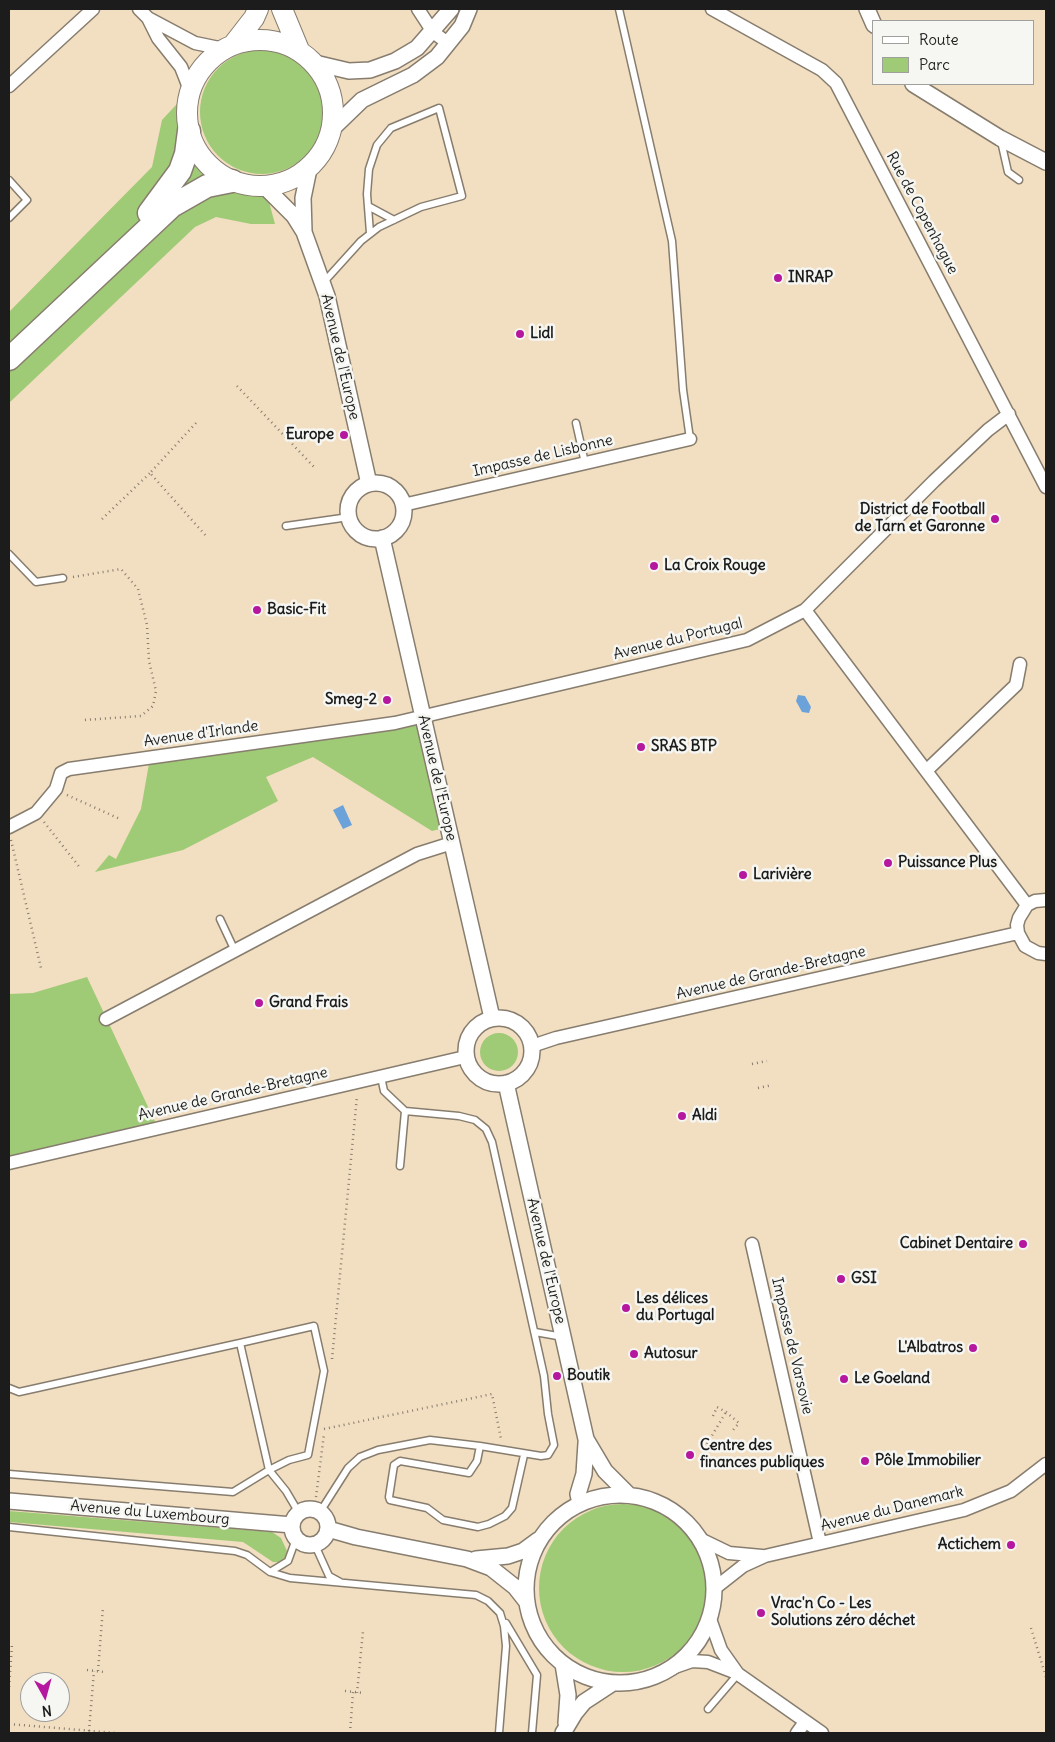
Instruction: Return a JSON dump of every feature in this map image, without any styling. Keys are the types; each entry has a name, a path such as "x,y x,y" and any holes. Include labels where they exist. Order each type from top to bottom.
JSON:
{"highway":[{"path":"9,348 152,210 180,171 186,154 189,131"},
{"path":"9,359 172,206 207,186 232,181"}],"main road":[{"path":"228,47 260,40 273,41 299,50 314,63 330,87 333,100 333,128 324,150 309,169 288,181 265,187 245,185 232,181 206,163 198,152 189,131 187,103 190,90 198,74 209,60 228,47 254,18 258,9"},
{"path":"282,9 299,50"}],"street":[{"path":"9,86 92,9"},
{"path":"418,9 433,32 449,44"},
{"path":"314,63 349,71 370,70 395,61 417,48 433,32 451,9 462,26"},
{"path":"333,128 362,100 413,75 437,57 462,26 469,9"},
{"name":"Rue de Copenhague","path":"712,9 822,70 836,83 1046,486"},
{"path":"144,13 195,42 228,47"},
{"path":"144,13 158,38 181,67 190,90"},
{"path":"915,85 1000,138 1046,162"},
{"name":"Avenue de l'Europe","path":"304,232 303,198 309,169"},
{"name":"Avenue de l'Europe","path":"265,187 291,212 304,232 322,284 369,484"},
{"name":"Avenue du Portugal","path":"424,717 747,640 805,610 934,481 1009,414"},
{"name":"Impasse de Lisbonne","path":"403,505 690,439"},
{"path":"369,484 387,485 400,496 403,505 402,522 397,529 382,538 374,538 358,532 349,517 348,509 355,493 369,484"},
{"name":"Avenue de l'Europe","path":"382,538 492,1018"},
{"path":"805,610 1027,905"},
{"path":"927,770 1016,685 1020,664"},
{"name":"Avenue d'Irlande","path":"10,832 36,813 56,789 61,773 69,769 424,717"},
{"path":"106,1019 417,854 452,842"},
{"path":"1046,900 1035,901 1027,905 1018,918 1018,933 1025,946 1038,953 1046,954"},
{"name":"Avenue de Grande-Bretagne","path":"532,1046 556,1038 1018,933"},
{"path":"492,1018 513,1020 529,1036 532,1046 529,1066 515,1080 496,1084 476,1076 469,1068 465,1047 471,1032 482,1021 492,1018"},
{"name":"Avenue de Grande-Bretagne","path":"9,1163 466,1057"},
{"name":"Avenue de l'Europe","path":"506,1083 586,1439 584,1474 578,1494 580,1503"},
{"name":"Impasse de Varsovie","path":"752,1244 820,1543"},
{"name":"Avenue de l'Europe","path":"586,1439 605,1471 628,1494"},
{"name":"Avenue du Danemark","path":"715,1588 743,1566 765,1556 964,1510 1011,1491 1043,1469"},
{"path":"672,1668 688,1655 697,1644 710,1619 715,1588 713,1571 700,1538 681,1516 656,1501 628,1494 596,1497 580,1503 558,1518 540,1539 530,1558 526,1580 526,1601 530,1620 549,1652 563,1664 586,1677 613,1683 633,1682 653,1677 692,1661 708,1662 738,1674 822,1733"},
{"name":"Avenue du Luxembourg","path":"9,1501 296,1526"},
{"path":"310,1509 320,1512 327,1519 328,1528 324,1539 314,1545 304,1544 296,1526 310,1509"},
{"path":"328,1528 356,1537 467,1559 491,1568 504,1576 526,1601"},
{"name":"Avenue du Danemark","path":"700,1538 729,1553 765,1556"},
{"path":"467,1559 508,1556 523,1551 540,1539"},
{"path":"710,1619 721,1650 738,1674"},
{"path":"563,1664 568,1695 564,1731"},
{"path":"564,1731 584,1702 613,1683"},
{"path":"797,1733 805,1722"}],"lane":[{"path":"619,9 672,241 683,390 690,439"},
{"path":"322,284 361,240 370,233 421,207 462,196 439,108 391,128 377,145 369,169 368,206 370,233"},
{"path":"1000,138 1008,172 1019,180"},
{"path":"9,180 27,200 9,218"},
{"path":"368,206 394,220"},
{"path":"576,423 585,463"},
{"path":"286,526 349,517"},
{"path":"9,554 36,582 63,578"},
{"path":"220,919 235,951"},
{"path":"320,1512 348,1468 360,1457 378,1450 430,1440 541,1456 551,1451 554,1445 544,1376 535,1332 501,1178 492,1142 486,1129 475,1120 458,1116 405,1111 384,1091 381,1077"},
{"path":"400,1166 405,1111"},
{"path":"9,1388 19,1392 314,1326 324,1371 308,1454 289,1460 269,1470 233,1492 9,1474"},
{"path":"535,1332 564,1338"},
{"path":"240,1343 269,1470 286,1491 296,1526 288,1561 270,1572"},
{"path":"480,1446 477,1461 469,1473 400,1461 394,1465 390,1500 427,1508 443,1520 478,1527 488,1524 505,1516 512,1508 524,1455"},
{"path":"9,1527 235,1551 247,1555 270,1572 290,1578 476,1595 488,1601 502,1617 537,1675 532,1733"},
{"path":"314,1545 330,1576 341,1582"},
{"path":"499,1733 506,1646 502,1617"},
{"path":"708,1709 738,1674"}],"path":[{"path":"237,386 315,468"},
{"path":"102,520 150,473 196,423"},
{"path":"150,473 207,536"},
{"path":"63,578 121,569 138,589 146,625 149,661 156,692 153,706 141,716 84,720"},
{"path":"56,789 120,819"},
{"path":"36,813 81,869"},
{"path":"10,832 41,968"},
{"path":"752,1064 767,1061"},
{"path":"332,1363 358,1082"},
{"path":"758,1088 772,1085"},
{"path":"324,1429 492,1394 503,1450"},
{"path":"713,1416 718,1407 726,1412 739,1423 733,1430"},
{"path":"707,1444 726,1412"},
{"path":"316,1497 326,1419"},
{"path":"92,1732 103,1607"},
{"path":"1032,1628 1046,1677"},
{"path":"350,1733 363,1631"},
{"path":"9,1644 12,1644 9,1689"},
{"path":"87,1670 104,1672"},
{"path":"346,1691 364,1693"},
{"path":"9,1724 116,1733"}],"green space":[{"path":"262,50 286,55 306,68 319,88 324,112 319,136 306,156 286,169 262,174 238,169 218,156 205,136 200,112 205,88 218,68 238,55"},
{"path":"190,90 187,117 189,131 198,153 216,172 232,181 265,187 275,224 251,224 216,217 195,227 9,403 9,312 152,167 162,120"},
{"path":"424,717 448,827 432,831 313,757 266,777 278,801 183,850 95,872 109,855 116,859 141,809 150,758"},
{"path":"87,977 158,1128 9,1163 9,994 33,993"},
{"path":"499,1033 513,1038 518,1052 513,1066 499,1071 485,1066 480,1052 485,1038"},
{"path":"623,1504 647,1508 662,1514 676,1523 688,1535 697,1549 703,1564 707,1588 703,1612 697,1627 688,1641 676,1653 662,1662 647,1668 623,1672 599,1668 584,1662 570,1653 558,1641 549,1627 543,1612 539,1588 543,1564 549,1549 558,1535 570,1523 584,1514 599,1508"},
{"path":"9,1511 272,1532 281,1538 287,1551 286,1557 279,1562 273,1562 243,1542 9,1522"}],"water":[{"path":"798,695 805,696 811,707 809,713 802,712 796,701"},
{"path":"343,805 352,825 343,829 333,810"}],"place":[{"name":"INRAP","path":"778,278"},
{"name":"Lidl","path":"520,334"},
{"name":"Europe","path":"344,435"},
{"name":"District de Football de Tarn et Garonne","path":"995,519"},
{"name":"La Croix Rouge","path":"654,566"},
{"name":"Basic-Fit","path":"257,610"},
{"name":"Smeg-2","path":"387,700"},
{"name":"SRAS BTP","path":"641,747"},
{"name":"Puissance Plus","path":"888,863"},
{"name":"Larivière","path":"743,875"},
{"name":"Grand Frais","path":"259,1003"},
{"name":"Aldi","path":"682,1116"},
{"name":"Cabinet Dentaire","path":"1023,1244"},
{"name":"GSI","path":"841,1279"},
{"name":"Les délices du Portugal","path":"626,1308"},
{"name":"L'Albatros","path":"973,1348"},
{"name":"Autosur","path":"634,1354"},
{"name":"Boutik","path":"557,1376"},
{"name":"Le Goeland","path":"844,1379"},
{"name":"Centre des finances publiques","path":"690,1455"},
{"name":"Pôle Immobilier","path":"865,1461"},
{"name":"Actichem","path":"1011,1545"},
{"name":"Vrac'n Co - Les Solutions zéro déchet","path":"761,1613"}]}
